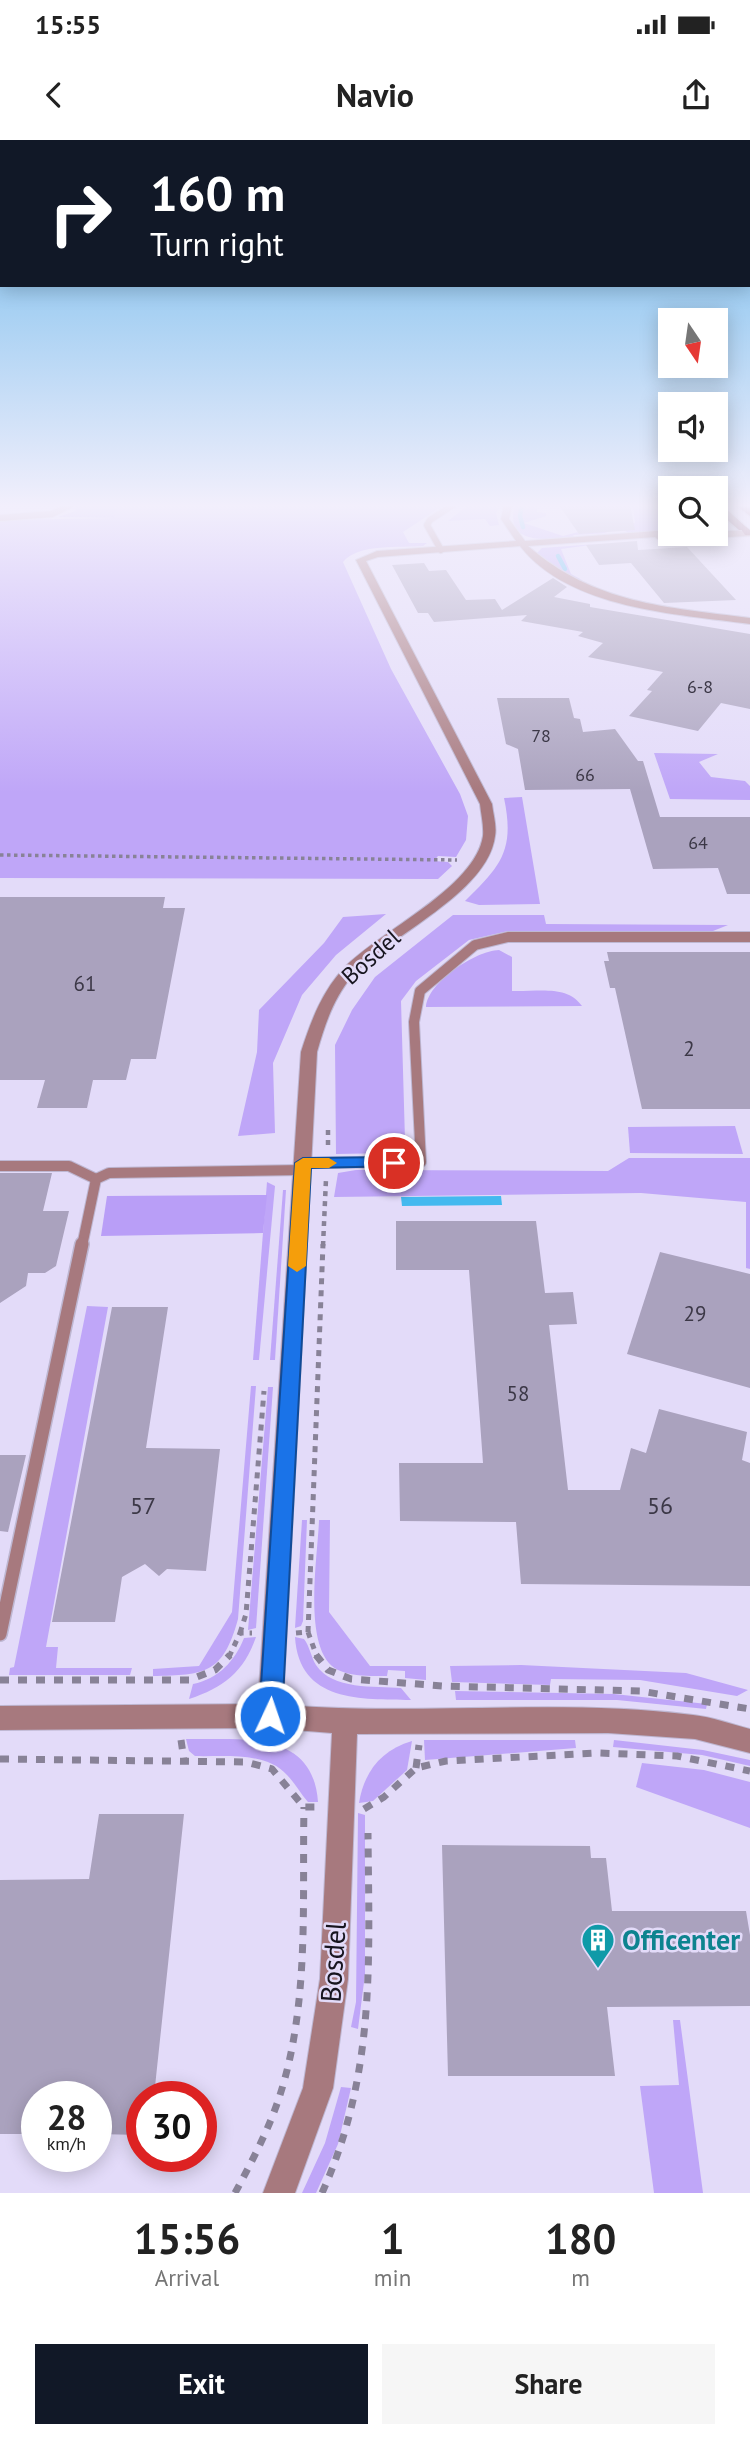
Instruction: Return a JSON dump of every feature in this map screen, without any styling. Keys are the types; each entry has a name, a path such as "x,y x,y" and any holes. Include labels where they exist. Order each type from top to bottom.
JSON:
{"street":[{"name":"Bosdel","path":"270,1716 309,1052 323,1006 350,970 452,892 479,863 489,838 485,804 380,601"},
{"path":"630,601 750,621"},
{"path":"0,1717 270,1716 345,1722 608,1721 695,1727 750,1741"},
{"name":"Bosdel","path":"279,2193 318,2088 334,1979 345,1722"}],"lane":[{"path":"0,1634 96,1179 109,1172 421,1162 414,1022 420,991 475,944 508,937 750,937"},
{"path":"0,1166 69,1166 96,1179"}],"path":[{"path":"0,855 444,859 479,863"},
{"path":"328,1123 311,1499 308,1632 316,1655 328,1670 351,1679 414,1685 640,1691 750,1709"},
{"path":"292,1633 308,1632"},
{"path":"0,1680 204,1678 220,1668 234,1650 240,1633 257,1633"},
{"path":"414,1685 417,1697"},
{"path":"181,1738 184,1760"},
{"path":"416,1768 418,1739"},
{"path":"355,1809 368,1809 416,1768 446,1761 598,1753 677,1756 750,1771"},
{"path":"0,1759 246,1762 272,1769 304,1807 297,2016 283,2087 255,2156 235,2193"},
{"path":"304,1807 317,1807"}],"shaded area":[{"path":"0,601 360,601 391,669 460,794 468,816 466,840 456,857 438,856 434,861 448,862 452,866 438,879 0,878"},
{"path":"654,753 718,754 699,762 711,777 745,781 750,786 750,800 670,799"},
{"path":"522,797 540,904 479,905 465,901 488,877 502,856 508,831 504,798"},
{"path":"386,914 336,955 302,995 273,1063 275,1133 238,1136 257,1052 259,1010 324,943 343,917"},
{"path":"453,915 544,915 546,924 728,925 713,931 508,931 469,940 416,981 401,1001 405,1140 393,1153 336,1154 335,1045 352,1010 375,977"},
{"path":"499,950 512,957 512,991 560,992 576,999 582,1006 426,1007 435,988 454,970 478,956"},
{"path":"735,1126 743,1154 630,1153 628,1127"},
{"path":"629,1158 750,1158 750,1269 746,1268 746,1202 641,1193 334,1197 338,1173 356,1170 608,1171"},
{"path":"267,1182 275,1186 259,1360 253,1360"},
{"path":"283,1190 286,1190 275,1360 270,1360"},
{"path":"267,1195 263,1233 101,1236 107,1196"},
{"path":"87,1306 108,1307 46,1647 58,1647 56,1668 132,1668 130,1675 9,1675 10,1668 14,1667"},
{"path":"251,1386 256,1386 238,1619 232,1637 226,1651 209,1668 186,1674 153,1676 153,1669 199,1666 232,1612"},
{"path":"268,1387 273,1387 256,1628 248,1630"},
{"path":"302,1520 307,1520 303,1621 301,1626 295,1628"},
{"path":"319,1520 330,1520 329,1612 370,1666 426,1666 426,1680 405,1678 405,1671 388,1670 387,1676 350,1674 338,1670 327,1660 319,1644 315,1624"},
{"path":"256,1637 245,1660 231,1677 212,1690 189,1699 193,1684 210,1678 224,1668 236,1654 244,1638"},
{"path":"295,1637 304,1639 316,1665 332,1679 355,1685 401,1688 411,1700 354,1697 321,1686 308,1675 299,1659"},
{"path":"521,1665 686,1673 748,1690 737,1696 640,1680 551,1679 550,1685 452,1682 450,1666"},
{"path":"455,1691 614,1694 707,1704 706,1709 617,1700 456,1700"},
{"path":"186,1739 250,1740 288,1750 303,1762 313,1778 318,1802 308,1802 287,1775 268,1762 244,1757 195,1756 189,1751"},
{"path":"424,1740 575,1740 576,1748 425,1760"},
{"path":"614,1740 703,1750 750,1760 750,1766 702,1755 613,1747"},
{"path":"412,1741 407,1770 373,1801 359,1803 365,1782 376,1764 391,1750"},
{"path":"642,1763 704,1770 750,1782 750,1828 636,1787"},
{"path":"358,1813 365,1815 365,1974 358,2029 351,2027 356,2002"},
{"path":"673,2020 680,2020 703,2193 654,2193 640,2086 679,2085"},
{"path":"341,2087 351,2088 338,2144 316,2193 302,2193 325,2143"}],"water":[{"path":"501,1196 502,1205 402,1206 401,1197"}],"building":[{"path":"411,601 496,601 502,610 517,601 574,601 590,604 590,607 750,634 750,709 721,703 698,731 629,716 652,691 647,690 663,672 588,657 603,643 578,636 583,632 521,621 527,615 434,622 428,613 418,613"},
{"path":"662,601 717,601 664,603"},
{"path":"497,698 569,698 574,718 580,719 583,732 615,729 638,761 643,761 660,817 750,817 750,894 727,894 718,868 653,869 630,789 525,790 518,749 506,744"},
{"path":"0,897 165,897 163,908 185,908 156,1059 131,1059 126,1080 93,1080 87,1108 37,1108 45,1080 0,1080"},
{"path":"607,952 750,952 750,1109 642,1109 615,988 610,988 604,961 609,961"},
{"path":"0,1173 52,1173 43,1211 69,1211 56,1266 45,1273 28,1273 26,1286 0,1303"},
{"path":"396,1221 536,1221 545,1293 573,1292 577,1324 549,1325 568,1490 620,1490 631,1448 646,1453 659,1409 747,1432 742,1460 750,1463 750,1586 521,1584 516,1522 400,1521 399,1463 483,1463 469,1270 396,1270"},
{"path":"660,1252 750,1274 750,1388 627,1354"},
{"path":"112,1307 168,1307 146,1448 220,1449 206,1571 167,1569 159,1576 145,1564 122,1577 115,1622 52,1622"},
{"path":"0,1455 26,1455 8,1532 0,1531"},
{"path":"99,1814 184,1814 156,2081 126,2081 126,2135 112,2134 112,2081 21,2081 21,2134 0,2134 0,1880 89,1879"},
{"name":"Officenter","path":"442,1845 590,1846 591,1858 606,1858 612,1911 746,1911 750,1935 750,2006 607,2007 615,2076 448,2076"}],"slow traffic":[{"path":"297,1266 303,1163 329,1163"}],"place":[{"name":"Officenter","path":"598,1970"}],"route":[{"path":"270,1716 303,1163 394,1163"}]}
